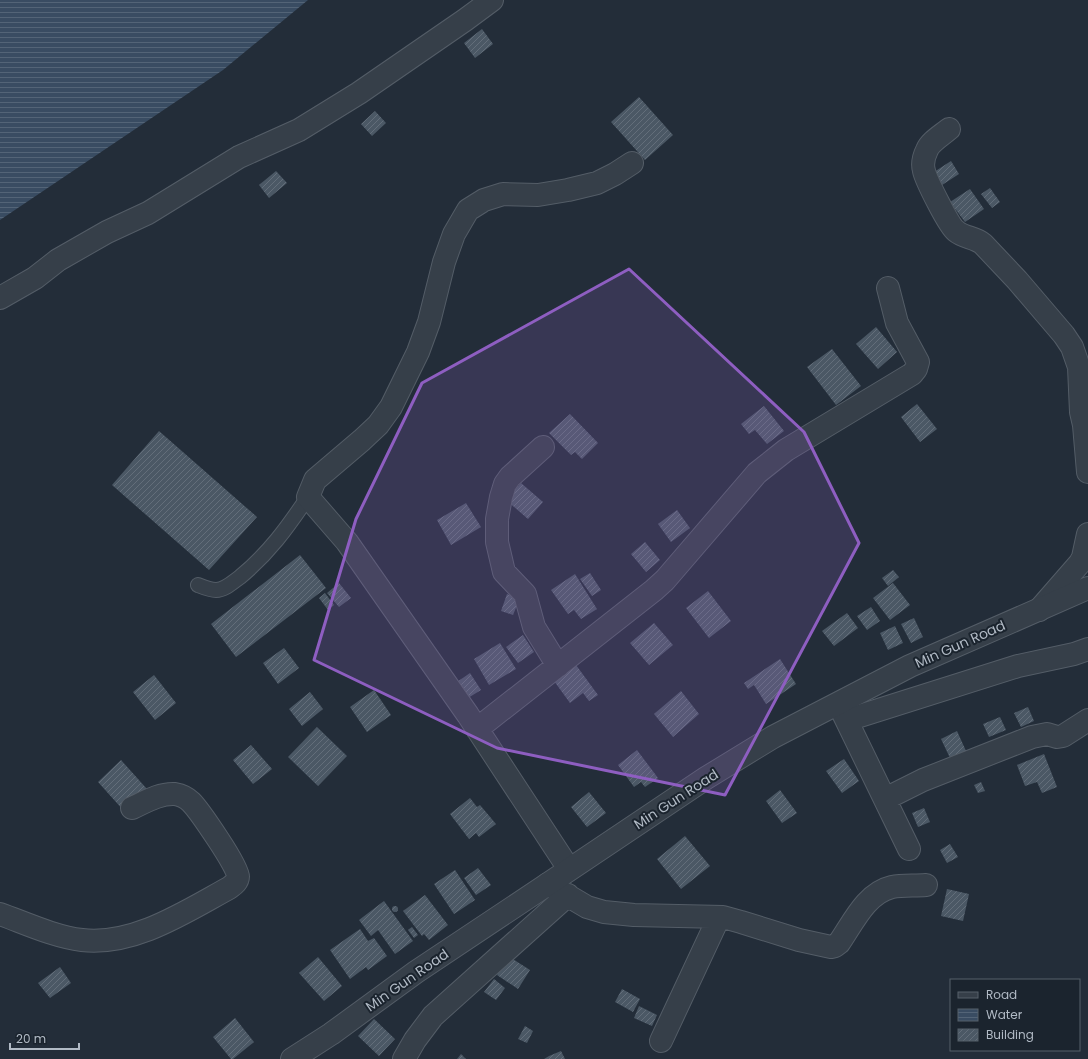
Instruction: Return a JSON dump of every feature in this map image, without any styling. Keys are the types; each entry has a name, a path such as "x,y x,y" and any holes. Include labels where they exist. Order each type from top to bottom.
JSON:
{"street":[{"path":"0,298 35,278 58,260 107,232 148,213 239,157 299,130 359,93 492,0"},
{"path":"949,129 928,148 924,159 924,171 944,214 954,230 961,235 978,240 983,244 1017,280 1064,335 1072,347 1079,367 1081,412 1084,425 1088,472"},
{"path":"569,870 477,729 347,542 308,497 315,480 378,425 391,407 418,352 429,322 444,262 451,241 468,210 484,200 503,194 538,195 597,183 632,163"},
{"path":"477,729 665,580 756,472 767,463 912,374 916,369 918,362 897,323 888,288"},
{"path":"543,447 510,477 506,484 501,497 497,519 497,542 504,572 525,594 534,627 558,666"},
{"path":"1039,610 1080,562 1083,557 1088,534"},
{"name":"Min Gun Road","path":"292,1059 331,1034 416,972 711,775 773,737 842,711 910,666 1088,588"},
{"path":"909,849 842,711 1018,666 1074,654 1088,649"},
{"path":"885,799 923,780 1032,737 1047,734 1057,737 1063,736 1088,720"},
{"path":"0,914 39,928 81,940 111,940 163,924 229,888 235,883 238,878 238,872 234,864 192,803 184,797 176,794 164,795 132,808"},
{"path":"548,884 587,907 604,912 634,916 719,917 741,922 799,940 831,947 839,943 866,904 878,892 892,887 926,885"},
{"path":"404,1059 415,1040 433,1016 568,895"},
{"path":"661,1041 719,917"}],"lane":[{"path":"198,585 215,590 224,588 235,581 265,554 284,532 308,497"}],"highlighted area":[{"path":"629,269 804,432 859,543 725,795 497,748 314,660 356,519 422,383"}],"water":[{"path":"0,0 308,0 223,70 0,220"}],"building":[{"path":"482,29 493,44 475,58 464,43"},
{"path":"639,97 673,135 645,160 611,122"},
{"path":"375,111 386,123 372,136 361,124"},
{"path":"951,161 959,174 942,185 934,172"},
{"path":"276,171 287,183 269,198 259,185"},
{"path":"990,188 1000,202 992,208 981,194"},
{"path":"970,189 984,209 965,222 950,202"},
{"path":"876,327 897,352 878,369 856,344"},
{"path":"832,349 861,386 836,405 807,367"},
{"path":"917,404 937,429 920,442 901,417"},
{"path":"764,406 784,431 767,444 755,430 749,434 741,424"},
{"path":"570,414 598,443 582,459 575,452 571,455 549,433"},
{"path":"159,431 257,517 209,570 112,485"},
{"path":"521,483 543,502 528,519 506,500"},
{"path":"466,503 481,527 451,545 437,520"},
{"path":"677,510 690,528 671,542 658,524"},
{"path":"645,542 660,560 646,572 631,554"},
{"path":"300,555 326,588 236,657 211,624"},
{"path":"893,570 899,577 888,586 882,578"},
{"path":"590,573 601,590 592,596 580,579"},
{"path":"575,574 597,609 581,619 574,610 568,614 551,590"},
{"path":"339,583 351,598 339,607 327,593"},
{"path":"893,583 910,605 890,620 873,598"},
{"path":"708,591 731,621 709,638 686,608"},
{"path":"325,593 334,605 328,610 319,598"},
{"path":"507,594 520,598 513,615 501,611"},
{"path":"871,607 880,621 867,630 857,616"},
{"path":"847,613 858,628 834,646 822,631"},
{"path":"914,618 923,637 911,643 901,624"},
{"path":"654,623 673,645 649,665 630,643"},
{"path":"895,626 903,643 888,650 880,633"},
{"path":"523,635 534,652 518,663 506,647"},
{"path":"500,643 516,669 489,685 474,659"},
{"path":"284,648 299,668 278,684 263,663"},
{"path":"780,659 796,684 766,704 754,685 748,689 744,683"},
{"path":"576,665 598,695 589,701 583,693 570,703 554,681"},
{"path":"470,673 481,690 468,698 457,682"},
{"path":"154,675 176,703 155,720 133,692"},
{"path":"374,690 391,715 367,732 350,707"},
{"path":"681,691 699,714 673,737 654,714"},
{"path":"310,692 323,709 302,726 289,709"},
{"path":"1028,707 1034,721 1021,727 1014,713"},
{"path":"1000,717 1006,730 989,737 983,724"},
{"path":"317,727 347,756 318,786 288,757"},
{"path":"957,731 966,751 950,758 941,739"},
{"path":"251,745 272,769 253,784 233,760"},
{"path":"637,750 658,778 645,787 641,782 634,787 618,765"},
{"path":"1044,754 1057,787 1042,793 1037,782 1025,786 1017,765"},
{"path":"844,759 859,781 842,793 826,771"},
{"path":"121,760 147,789 124,811 98,782"},
{"path":"981,782 985,791 978,793 974,785"},
{"path":"780,790 797,813 782,823 766,801"},
{"path":"589,792 606,813 587,827 571,807"},
{"path":"470,798 477,807 480,805 496,824 479,837 476,833 469,839 450,814"},
{"path":"924,808 930,822 918,827 912,813"},
{"path":"685,836 710,866 681,889 657,859"},
{"path":"950,844 958,857 947,863 940,850"},
{"path":"478,868 491,885 476,895 464,878"},
{"path":"455,870 475,900 454,914 434,884"},
{"path":"947,889 969,894 963,921 941,916"},
{"path":"425,895 448,925 429,940 424,934 422,936 403,911"},
{"path":"384,901 413,941 395,954 378,930 371,936 359,920"},
{"path":"395,906 398,909 395,912 392,909"},
{"path":"412,927 418,935 414,938 408,930"},
{"path":"360,929 368,941 374,938 387,956 368,970 366,967 350,979 330,950"},
{"path":"508,956 530,970 518,989 497,975"},
{"path":"318,957 342,986 324,1001 299,973"},
{"path":"60,967 71,983 50,998 38,983"},
{"path":"494,979 505,988 496,1000 484,992"},
{"path":"622,989 640,999 633,1012 615,1002"},
{"path":"639,1006 657,1015 652,1026 634,1018"},
{"path":"235,1018 254,1042 231,1059 213,1037"},
{"path":"374,1019 395,1039 379,1056 358,1036"},
{"path":"525,1026 533,1031 527,1043 518,1039"},
{"path":"561,1051 565,1059 544,1059 549,1056"},
{"path":"461,1054 466,1059 457,1059"}]}
